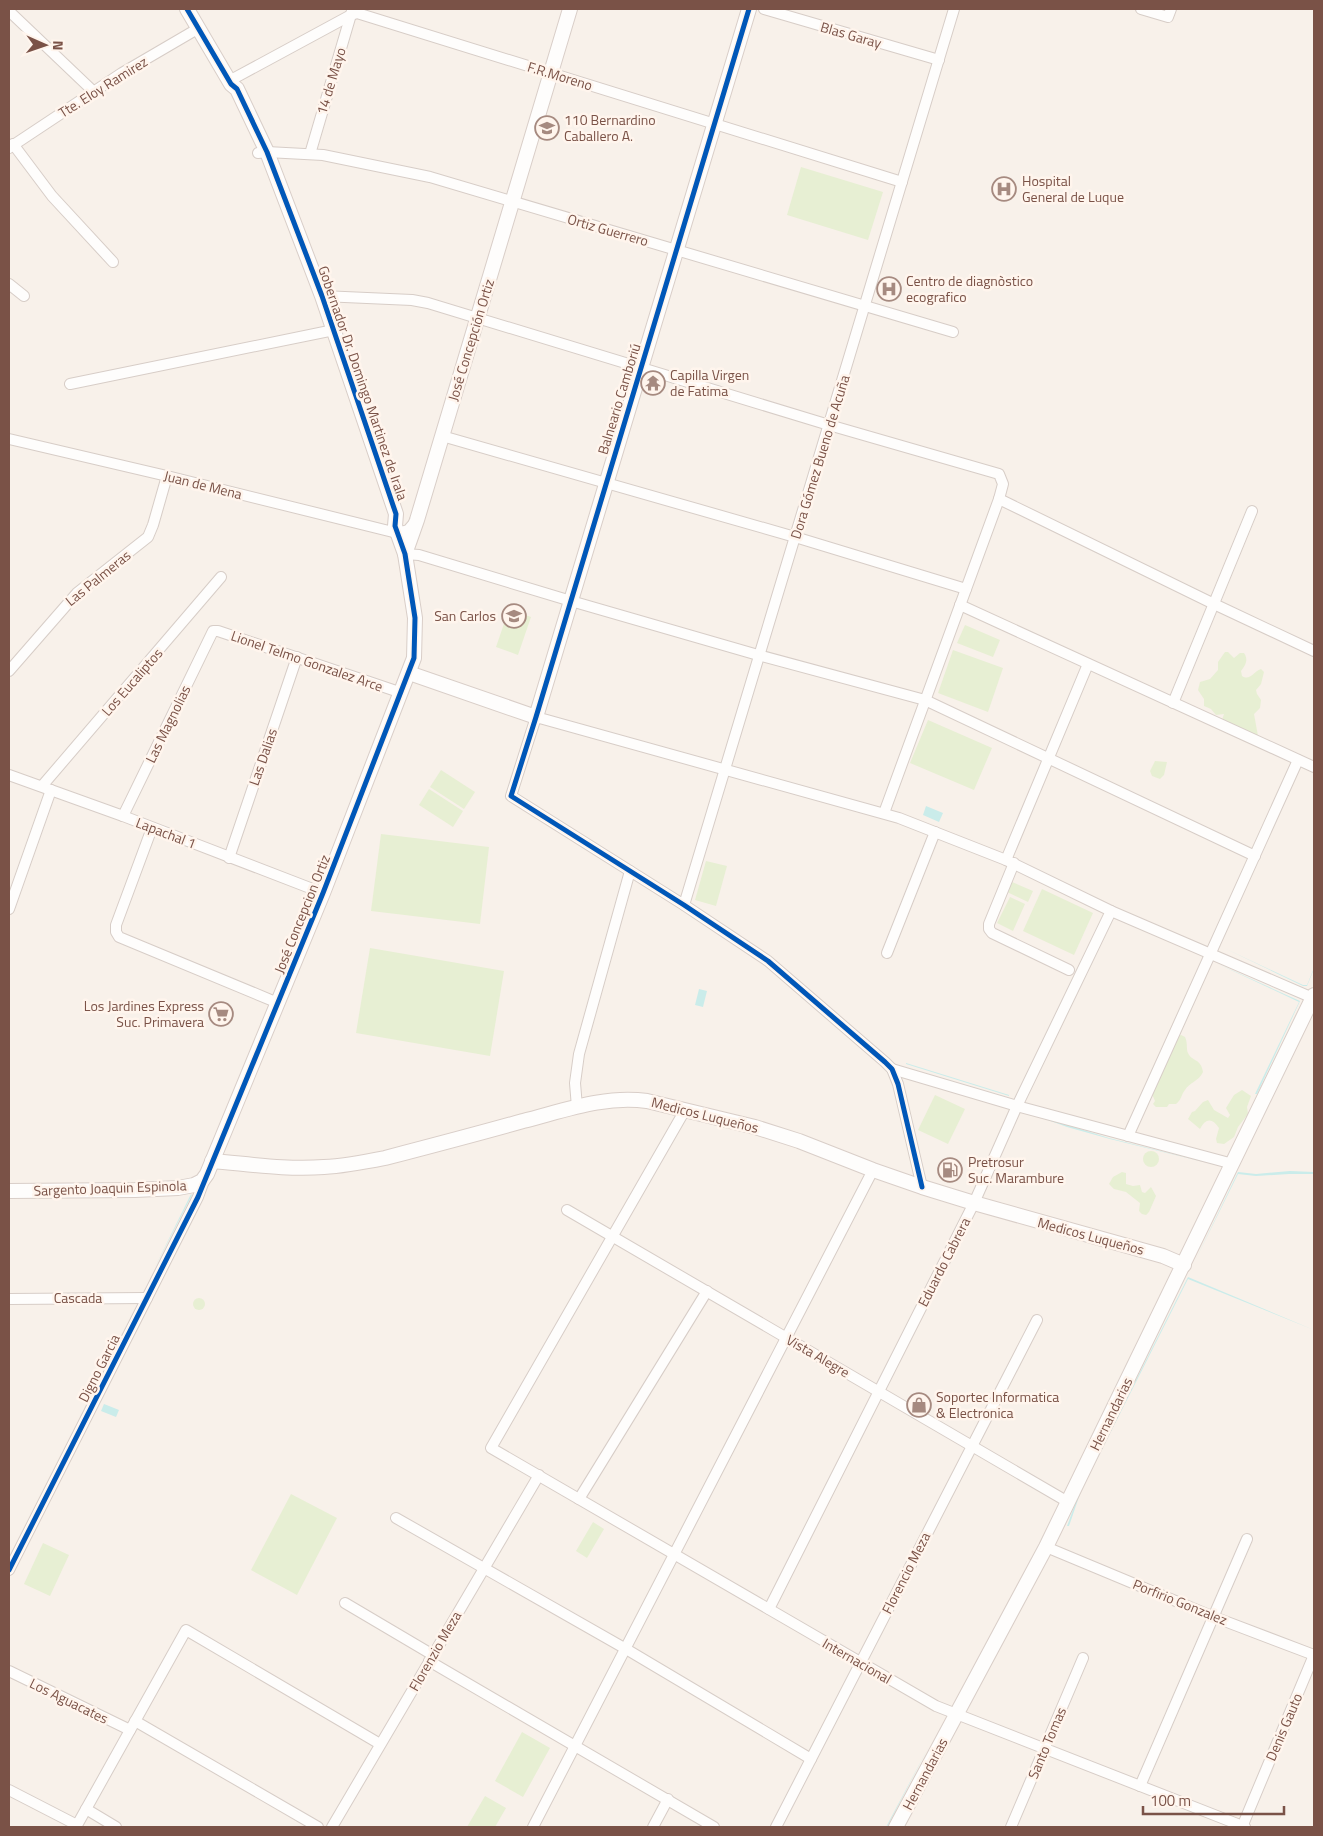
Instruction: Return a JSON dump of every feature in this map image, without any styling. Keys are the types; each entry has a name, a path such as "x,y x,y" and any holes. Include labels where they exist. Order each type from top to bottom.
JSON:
{"street":[{"name":"Gobernador Dr. Domingo Martinez de Irala","path":"187,9 230,82 230,92 263,152 322,296 330,331"},
{"name":"José Concepción Ortiz","path":"409,673 414,658 416,636 412,593 405,554 417,520 570,9"},
{"name":"Balneario Camboriú","path":"630,871 510,796 536,717 748,9"},
{"name":"Blas Garay","path":"764,9 938,60"},
{"name":"Dora Gómez Bueno de Acuña","path":"684,905 954,9"},
{"path":"1141,9 1169,13"},
{"path":"9,11 94,92"},
{"name":"F.R.Moreno","path":"352,12 902,182"},
{"path":"230,82 352,12"},
{"name":"14 de Mayo","path":"310,154 352,12"},
{"name":"Tte. Eloy Ramirez","path":"11,146 122,73 199,28"},
{"path":"11,146 52,196 113,262"},
{"name":"Gobernador Dr. Domingo Martinez de Irala","path":"263,152 396,514 396,530 405,554"},
{"name":"Ortiz Guerrero","path":"263,152 310,154 430,177 953,332"},
{"path":"9,284 24,296"},
{"path":"322,296 428,302 829,425 996,472 1002,480 999,499 884,813"},
{"path":"70,384 330,331"},
{"path":"442,436 966,588"},
{"name":"Juan de Mena","path":"9,439 396,530"},
{"name":"Las Palmeras","path":"9,671 77,593 148,537 168,476"},
{"path":"999,499 1314,651"},
{"path":"1173,703 1252,511"},
{"path":"396,530 408,530 417,520"},
{"path":"405,554 419,554 760,656 925,700 1254,856"},
{"name":"Los Eucaliptos","path":"47,788 221,577"},
{"path":"960,605 1314,768"},
{"name":"Lionel Telmo Gonzalez Arce","path":"212,632 218,631 402,693"},
{"name":"Las Magnolias","path":"123,816 212,632"},
{"name":"Las Dalias","path":"229,858 297,657"},
{"path":"1069,970 992,933 989,929 989,924 1048,759 1088,664"},
{"path":"409,673 536,717 884,813 1010,861 1111,911 1314,996"},
{"name":"José Concepcion Ortiz","path":"209,1168 323,894 409,673"},
{"path":"1128,1136 1298,760"},
{"name":"Lapachal 1","path":"9,775 123,816 323,894"},
{"path":"9,909 47,788"},
{"path":"152,828 116,925 119,938 278,1003"},
{"path":"887,954 935,832"},
{"path":"577,1107 574,1083 580,1054 630,871 768,961 892,1069 1017,1106 1233,1164"},
{"name":"Eduardo Cabrera","path":"769,1609 974,1203 1017,1106 1111,911"},
{"name":"Hernandarias","path":"896,1827 1046,1547 1314,996"},
{"path":"892,1069 898,1084 922,1187"},
{"name":"Medicos Luqueños","path":"209,1168 323,1167 354,1164 385,1158 577,1107 616,1099 632,1099 755,1127 799,1141 922,1187 1163,1256 1184,1265"},
{"path":"612,1236 685,1110"},
{"name":"Sargento Joaquin Espinola","path":"9,1191 178,1188 194,1186 202,1182 209,1168"},
{"name":"Digno Garcia","path":"9,1570 198,1197 209,1168"},
{"path":"533,1827 676,1554 873,1170"},
{"name":"Vista Alegre","path":"568,1210 1068,1502"},
{"name":"Internacional","path":"612,1236 491,1448 936,1706 1243,1827"},
{"path":"579,1499 707,1291"},
{"name":"Cascada","path":"9,1299 147,1298"},
{"name":"Florencio Meza","path":"776,1827 1037,1320"},
{"name":"Florenzio Meza","path":"332,1827 539,1475"},
{"path":"396,1518 626,1649 811,1759"},
{"path":"1140,1786 1247,1539"},
{"name":"Porfirio Gonzalez","path":"1046,1547 1214,1617 1314,1655"},
{"path":"345,1603 431,1658 714,1827"},
{"path":"9,1790 76,1826 186,1630 380,1744"},
{"name":"Denis Gauto","path":"1243,1827 1314,1655"},
{"name":"Santo Tomas","path":"1011,1827 1083,1658"},
{"name":"Los Aguacates","path":"9,1671 133,1725 318,1827"},
{"path":"653,1827 668,1800"},
{"path":"86,1809 116,1827"}],"green space":[{"path":"801,167 883,192 868,240 787,215"},
{"path":"509,609 531,617 518,655 496,647"},
{"path":"965,625 1000,640 993,657 957,643"},
{"path":"953,650 1003,668 988,712 938,693"},
{"path":"1225,652 1228,652 1234,658 1240,653 1244,653 1246,660 1241,671 1242,676 1249,677 1261,669 1264,672 1261,684 1256,690 1261,700 1260,708 1254,714 1258,736 1256,737 1222,720 1224,714 1216,715 1211,709 1204,706 1204,699 1198,690 1200,682 1210,679 1218,670 1218,662"},
{"path":"928,720 992,748 974,790 910,763"},
{"path":"1155,761 1167,762 1164,775 1160,779 1152,776 1150,771"},
{"path":"441,770 475,792 464,809 430,787"},
{"path":"429,789 463,811 453,827 419,805"},
{"path":"381,834 489,847 480,924 371,911"},
{"path":"706,861 727,866 716,906 695,900"},
{"path":"1012,882 1033,891 1028,902 1007,892"},
{"path":"1042,889 1093,913 1074,955 1023,931"},
{"path":"1010,897 1025,904 1013,931 997,923"},
{"path":"370,948 504,971 490,1056 356,1033"},
{"path":"1181,1035 1186,1039 1188,1053 1200,1064 1203,1072 1187,1088 1176,1104 1169,1104 1167,1107 1156,1107 1153,1104 1155,1101 1152,1094 1177,1037"},
{"path":"1242,1090 1251,1096 1247,1107 1248,1114 1238,1127 1234,1137 1224,1144 1217,1143 1216,1139 1219,1128 1214,1122 1207,1121 1200,1129 1188,1119 1192,1112 1208,1100 1214,1110 1228,1118 1230,1115 1226,1108 1234,1095"},
{"path":"935,1095 965,1109 948,1144 918,1130"},
{"path":"1151,1151 1157,1153 1159,1159 1157,1165 1151,1167 1145,1165 1143,1159 1145,1153"},
{"path":"1122,1172 1126,1173 1126,1184 1140,1185 1142,1192 1145,1193 1151,1187 1156,1196 1146,1215 1139,1211 1140,1203 1126,1192 1114,1189 1109,1184 1113,1177"},
{"path":"201,1298 204,1299 204,1309 197,1310 194,1309 193,1302 194,1299"},
{"path":"291,1494 337,1518 297,1595 251,1570"},
{"path":"593,1522 604,1529 587,1558 576,1551"},
{"path":"43,1543 69,1555 50,1596 24,1584"},
{"path":"522,1732 550,1748 523,1797 495,1781"},
{"path":"485,1796 506,1808 495,1827 467,1827"}],"water":[{"path":"926,806 943,813 939,822 923,815"},
{"path":"1224,948 1303,985 1307,985 1314,969 1307,986 1303,986"},
{"path":"1216,963 1300,1001 1257,1094 1255,1094 1299,1002"},
{"path":"699,989 707,991 703,1007 695,1005"},
{"path":"906,1064 1009,1095 1009,1096"},
{"path":"1026,1112 1109,1138 1224,1167 1110,1139 1067,1127"},
{"path":"1290,1171 1314,1172 1314,1174 1256,1176 1238,1174 1194,1263 1238,1172 1256,1174"},
{"path":"191,1194 192,1195 154,1269"},
{"path":"1188,1277 1314,1330 1188,1279 1081,1491 1069,1526 1067,1526 1080,1491"},
{"path":"104,1404 119,1410 116,1417 101,1411"},
{"path":"928,1748 887,1827 886,1827"}],"cycle path":[{"path":"9,1570 198,1197 323,893 414,658 415,618 405,554 395,526 396,514 322,296 267,152 237,89 231,84 187,9"},
{"path":"749,9 511,796 684,905 768,961 885,1062 892,1069 898,1084 922,1187"}],"place":[{"name":"110 Bernardino Caballero A.","path":"547,128"},
{"name":"Hospital General de Luque","path":"1004,189"},
{"name":"Centro de diagnòstico ecografico","path":"889,289"},
{"name":"Capilla Virgen de Fatima","path":"653,383"},
{"name":"San Carlos","path":"514,616"},
{"name":"Los Jardines Express Suc. Primavera","path":"221,1014"},
{"name":"Pretrosur Suc. Marambure","path":"950,1170"},
{"name":"Soportec Informatica & Electronica","path":"919,1405"}]}
